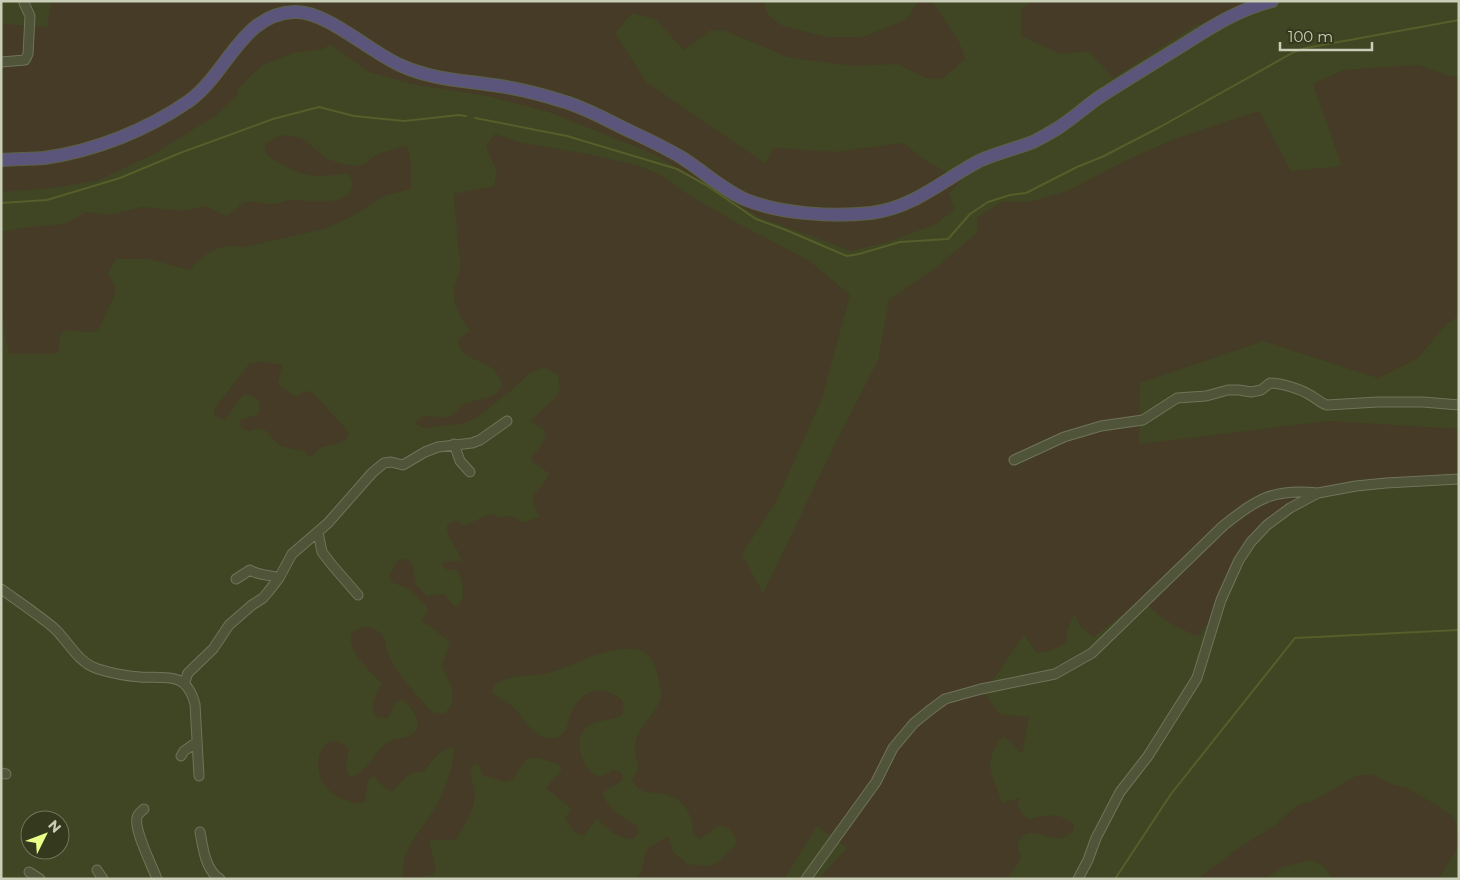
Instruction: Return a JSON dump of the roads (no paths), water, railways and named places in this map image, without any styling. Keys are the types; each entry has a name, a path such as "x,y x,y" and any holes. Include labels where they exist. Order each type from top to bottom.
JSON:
{"highway":[{"path":"1,160 44,158 78,152 143,128 194,98 217,74 244,36 258,24 278,14 297,12 327,20 399,65 428,75 449,80 484,83 530,91 565,102 662,146 733,193 754,202 785,210 809,213 871,213 892,209 910,202 983,159 1037,140 1077,115 1095,100 1214,25 1237,13 1272,1"}],"street":[{"path":"1,62 25,60 28,54 30,16 24,3 25,1"},
{"path":"1014,460 1064,437 1101,426 1142,420 1177,398 1206,396 1228,390 1251,392 1261,390 1270,383 1308,393 1321,403 1327,405 1378,402 1424,402 1459,405"},
{"path":"184,684 188,674 213,649 228,625 263,598 279,578 292,554 332,519 366,480 384,463 391,462 403,465 431,449 454,444 472,443 480,440 507,421"},
{"path":"454,444 460,461 470,472"},
{"path":"806,879 876,782 893,748 914,724 930,710 945,699 981,689 1055,674 1092,653 1223,526 1260,500 1279,493 1297,491 1318,493 1386,483 1459,479"},
{"path":"1078,879 1088,860 1096,838 1120,792 1148,756 1196,678 1221,600 1239,560 1251,542 1267,525 1290,508 1318,493"},
{"path":"318,532 322,552 358,594"},
{"path":"236,579 250,570 255,573 270,574 279,578"},
{"path":"1,589 42,618 63,637 75,654 88,665 122,675 176,679 184,684 194,700 199,776"},
{"path":"181,756 184,751 197,742"},
{"path":"144,809 137,815 136,819 139,835 157,879"},
{"path":"200,832 207,862 211,870 220,879"},
{"path":"97,870 103,879"},
{"path":"29,872 40,879"}],"waterway":[{"path":"475,118 567,136 677,169 706,185 756,219 847,256 900,242 948,239 970,214 988,202 1010,195 1026,193 1077,167 1104,156 1294,52 1306,48 1459,20"},
{"path":"1,203 47,200 120,178 180,153 273,119 319,107 354,116 404,121 459,115 466,116"},
{"path":"1115,879 1171,794 1295,638 1459,630"}]}
